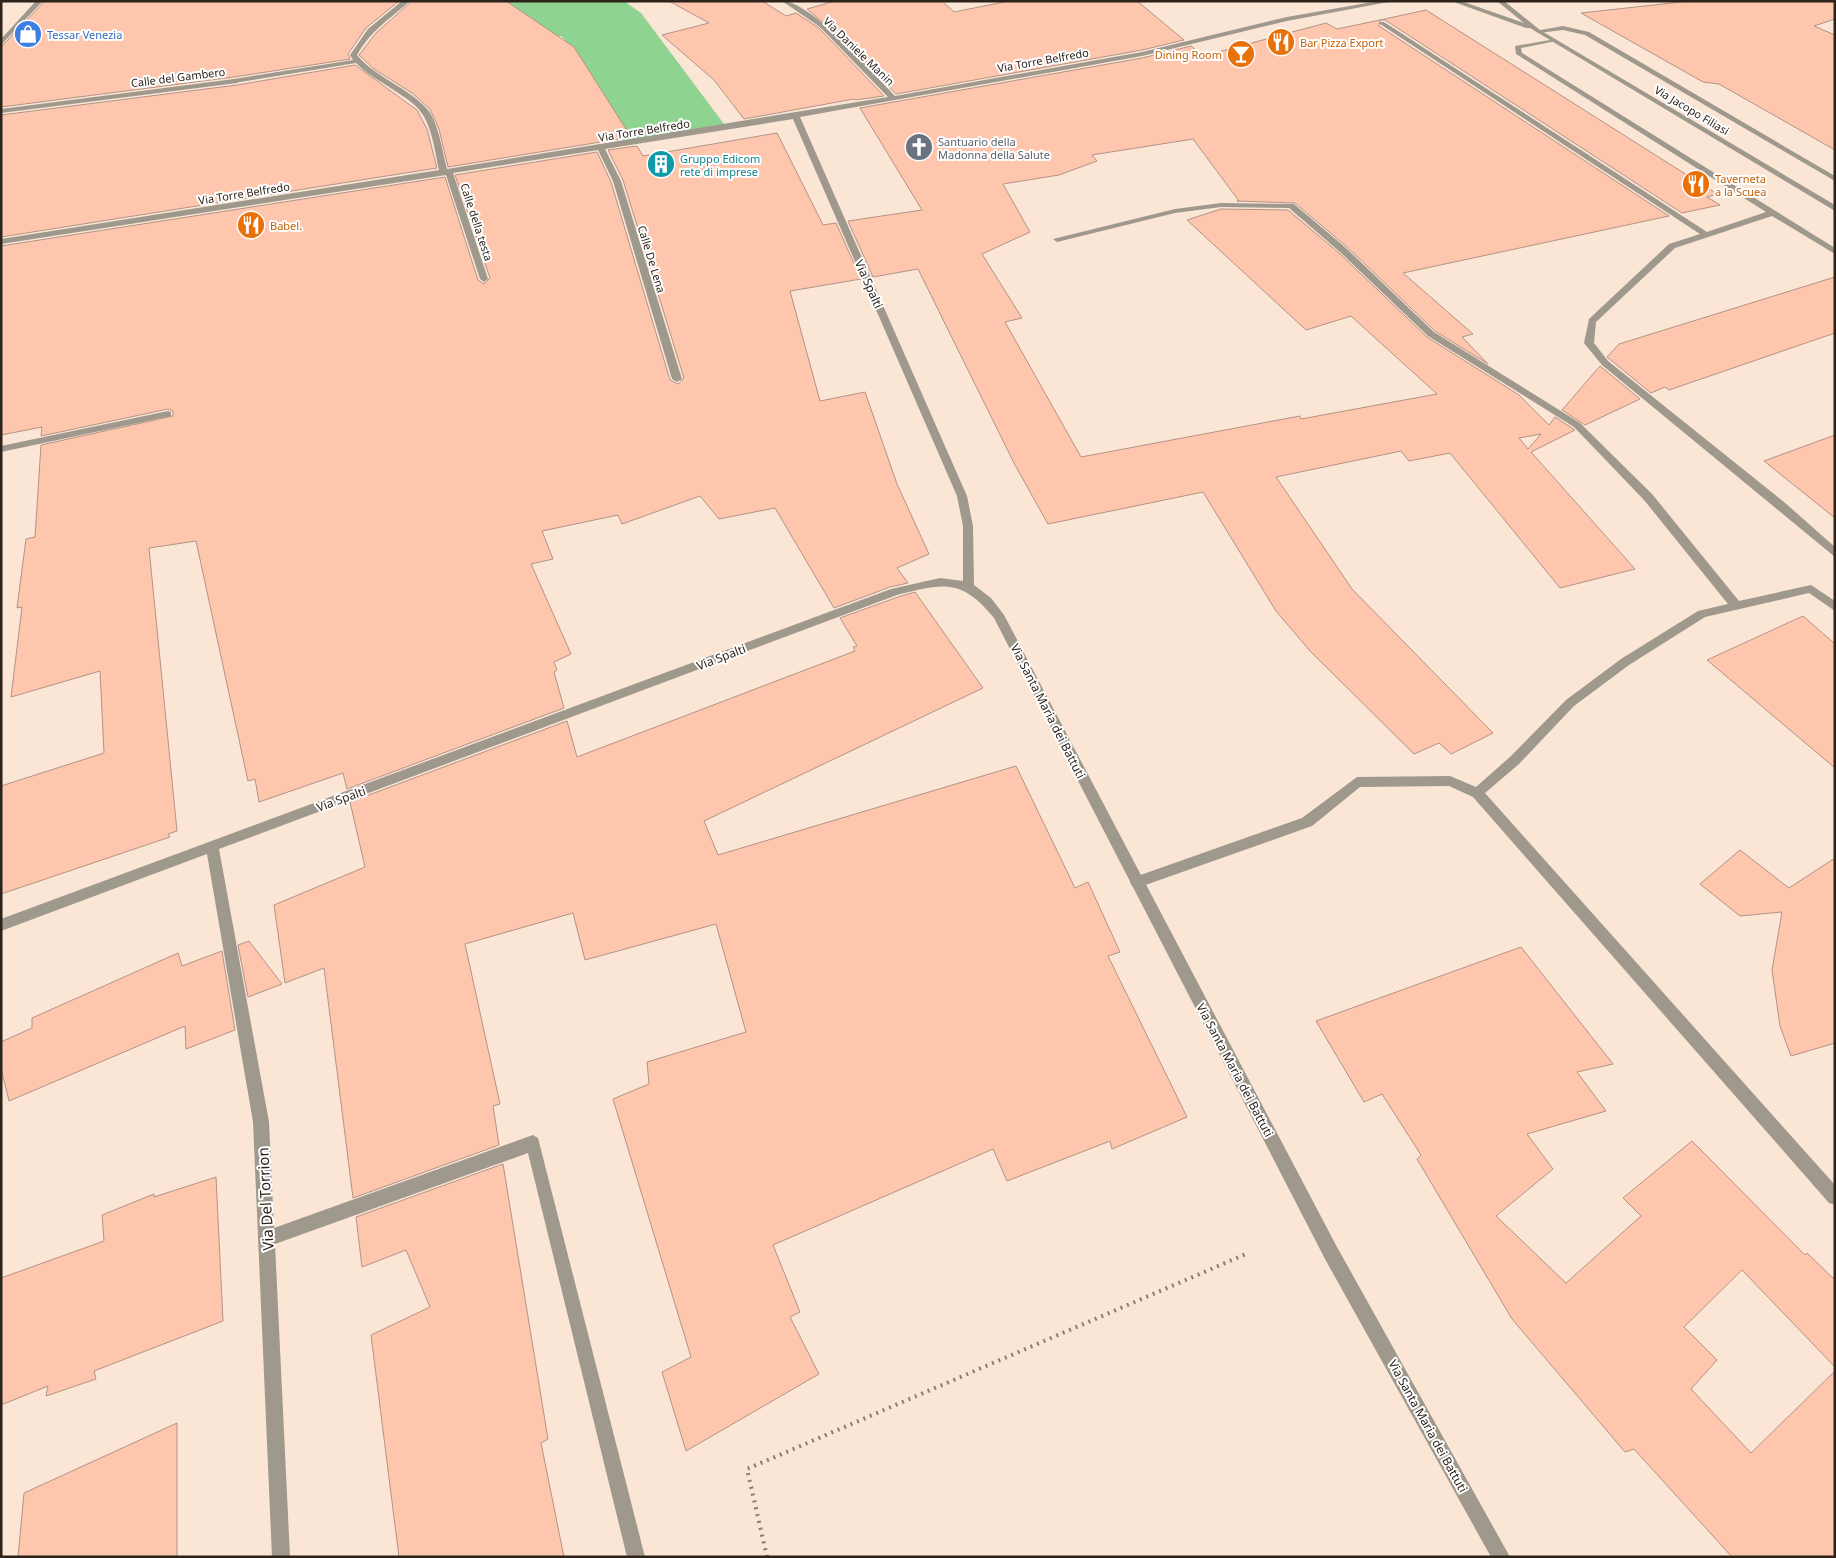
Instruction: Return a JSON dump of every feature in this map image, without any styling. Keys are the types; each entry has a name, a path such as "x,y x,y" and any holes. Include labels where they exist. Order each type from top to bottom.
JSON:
{"street":[{"path":"1,43 40,1"},
{"path":"358,62 352,55 362,37 383,17 407,1"},
{"name":"Via Daniele Manin","path":"785,1 822,26 894,99"},
{"name":"Via Torre Belfredo","path":"1287,19 1342,1"},
{"name":"Via Torre Belfredo","path":"1,242 796,116 1142,54 1287,19 1391,1"},
{"name":"Via Jacopo Filiasi","path":"1454,1 1538,31"},
{"name":"Via Jacopo Filiasi","path":"1500,1 1538,31 1835,209"},
{"path":"1382,23 1707,234"},
{"path":"1538,31 1563,28 1587,33 1835,179"},
{"path":"1551,39 1517,47 1519,54 1835,252"},
{"name":"Calle del Gambero","path":"1,111 234,81 358,62"},
{"name":"Calle della testa","path":"358,62 363,69 380,78 426,112 484,279"},
{"name":"Via Spalti","path":"1,925 895,592 941,581 968,587 968,526 962,496 796,116"},
{"name":"Calle De Lena","path":"601,148 617,181 677,378"},
{"path":"1057,239 1175,212 1221,205 1291,206 1343,250 1430,334 1577,425 1648,497 1736,606"},
{"path":"1772,213 1672,246 1592,322 1589,343 1605,362 1780,505 1835,553"},
{"path":"1,449 168,414"},
{"name":"Via Santa Maria dei Battuti","path":"968,587 985,598 998,615 1331,1253 1500,1557"},
{"path":"1477,793 1515,760 1570,703 1625,662 1702,614 1811,589 1835,607"},
{"path":"1137,882 1307,822 1357,782 1450,781 1477,793 1835,1197"},
{"name":"Via Del Torrion","path":"212,846 261,1122 281,1557"},
{"path":"266,1239 533,1142 636,1557"}],"path":[{"path":"767,1557 747,1469 1246,1254"}],"green space":[{"path":"510,1 624,1 641,13 724,124 624,141 557,55 574,50 561,36 542,40 495,6"}],"building":[{"path":"45,1 399,1 366,28 348,54 350,59 234,77 1,107 1,47"},
{"path":"412,1 506,1 574,47 631,137 448,167 439,129 430,109 412,93 374,69 359,55 376,33"},
{"path":"669,1 762,1 786,16 796,13 819,28 884,96 854,99 744,119 714,80 662,35 709,23"},
{"path":"835,1 942,1 954,12 1009,1 1137,1 1184,40 1142,50 896,94 843,39 807,9"},
{"path":"1690,1 1835,1 1835,19 1814,26 1835,35 1835,150 1719,84 1703,82 1581,13"},
{"path":"1426,10 1717,194 1707,197 1720,205 1682,213 1385,20 1380,20"},
{"path":"1380,20 1379,26 1669,216 1403,273 1473,334 1462,337 1488,364 1435,331 1347,247 1295,203 1237,201 1239,201 1193,139 1092,155 1097,161 1059,175 1003,184 1030,232 982,254 1022,318 1005,322 1081,457 1300,416 1301,419 1437,394 1351,316 1306,330 1187,220 1221,209 1288,210 1339,253 1427,337 1519,395 1549,425 1555,417 1575,430 1531,452 1635,569 1560,588 1450,453 1409,461 1401,451 1276,477 1352,589 1493,733 1451,754 1439,743 1414,754 1310,651 1276,611 1203,492 1048,524 1015,465 918,269 873,277 848,221 922,210 860,108 1142,58 1191,46 1203,56 1326,23 1337,29","holes":["1541,434 1528,449 1519,438"]},
{"path":"355,65 417,110 427,129 437,168 1,237 1,115 237,85"},
{"path":"777,133 823,225 836,223 861,279 790,291 820,401 865,392 897,484 929,554 897,568 908,583 890,587 834,608 775,508 719,519 700,496 622,524 618,515 542,531 553,559 531,564 571,654 554,662 557,670 554,672 564,708 347,789 343,773 259,802 255,779 248,781 196,541 149,548 177,831 168,834 170,837 1,894 1,786 104,753 100,671 11,697 22,607 17,608 26,539 35,537 41,445 173,416 173,411 168,409 41,436 42,427 1,435 1,246 445,177 478,280 484,284 490,278 455,175 597,152 611,182 670,380 678,384 684,378 623,180 608,150 637,146 643,156"},
{"path":"1835,277 1835,333 1669,390 1665,387 1651,393 1607,357 1619,344"},
{"path":"1600,366 1640,399 1585,425 1562,410"},
{"path":"1835,435 1835,518 1764,461"},
{"path":"915,592 983,688 704,821 718,855 1016,766 1075,888 1088,882 1120,952 1108,956 1187,1117 1112,1149 1110,1141 1007,1181 993,1149 773,1245 800,1312 790,1317 819,1374 686,1451 662,1372 691,1357 613,1099 649,1084 647,1062 746,1032 716,924 585,960 573,913 465,944 500,1104 493,1106 499,1145 353,1198 324,968 285,983 274,905 365,867 350,802 567,721 577,757 855,651 853,647 857,646 840,618"},
{"path":"1803,616 1835,644 1835,768 1707,660"},
{"path":"1740,850 1789,888 1835,858 1835,1043 1791,1056 1780,1026 1772,970 1782,912 1740,916 1700,884"},
{"path":"249,941 282,984 248,997 238,945"},
{"path":"1521,947 1613,1064 1577,1072 1606,1111 1527,1134 1553,1169 1496,1216 1566,1283 1641,1216 1623,1198 1692,1141 1805,1255 1807,1253 1835,1280 1835,1367 1742,1270 1684,1327 1717,1360 1691,1389 1751,1453 1835,1371 1835,1557 1732,1557 1634,1449 1625,1452 1512,1319 1417,1159 1421,1155 1382,1094 1364,1102 1316,1021"},
{"path":"222,951 235,1030 186,1049 185,1026 9,1101 1,1068 1,1042 32,1028 32,1018 178,953 182,966"},
{"path":"503,1164 548,1439 541,1443 564,1557 399,1557 371,1335 430,1307 406,1250 362,1267 356,1217"},
{"path":"216,1177 223,1321 94,1371 96,1379 46,1396 48,1386 1,1405 1,1278 104,1241 102,1215 154,1194 154,1197"},
{"path":"177,1423 177,1557 18,1557 24,1493"}],"place":[{"name":"Tessar Venezia","path":"28,34"},
{"name":"Bar Pizza Export","path":"1281,42"},
{"name":"Dining Room","path":"1241,54"},
{"name":"Santuario della Madonna della Salute","path":"919,147"},
{"name":"Gruppo Edicom rete di imprese","path":"661,164"},
{"name":"Taverneta a la Scuea","path":"1696,184"},
{"name":"Babel.","path":"251,225"}]}
